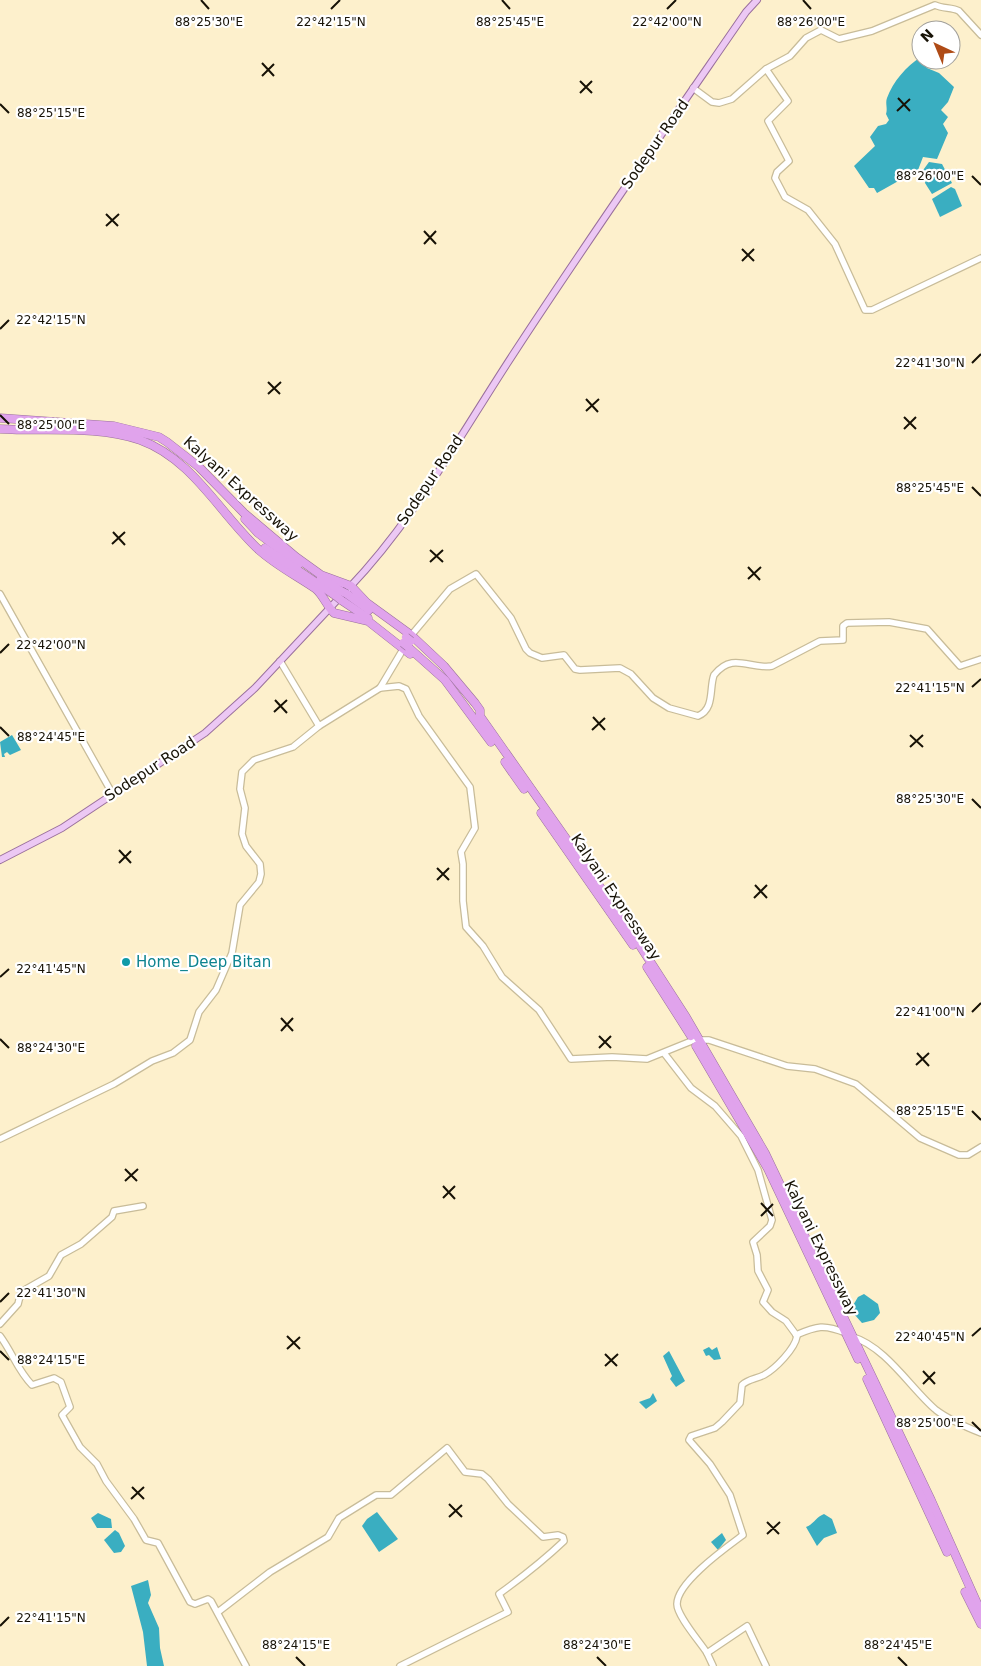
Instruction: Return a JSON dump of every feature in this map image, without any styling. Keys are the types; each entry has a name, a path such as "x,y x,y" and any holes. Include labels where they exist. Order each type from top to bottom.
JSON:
{"highway":[{"name":"Kalyani Expressway","path":"0,420 114,426 158,437 198,466 244,513 296,556 322,575 350,586 407,642"},
{"path":"0,420 116,429 148,437 188,462 258,533 287,557 407,642 477,716"},
{"name":"Kalyani Expressway","path":"0,427 108,432 138,440 157,448 181,465 203,486 260,551 316,590 329,608 338,616 368,621 407,642 444,666 475,702 480,710 477,716 696,1040 768,1169 850,1336 981,1612"},
{"path":"0,427 108,431 138,437 159,446 186,464 266,549 341,595"},
{"name":"Kalyani Expressway","path":"850,1336 981,1624"}],"main road":[{"name":"Sodepur Road","path":"0,860 62,828 205,733 254,689 382,550 419,499 576,259 746,12 757,0"}],"street":[{"path":"694,88 712,102 719,103 732,99 766,69 790,56 806,38 821,30 839,39 872,31 935,5 941,8 955,9 981,35"},
{"path":"766,69 788,101 768,120 789,161 777,172 775,178 785,197 808,210 835,244 865,310 872,310 981,258"},
{"path":"380,688 407,642 450,589 476,574 510,618 530,653 542,658 564,655 576,669 580,670 620,668 631,674 653,698 669,708 698,716 704,713 710,703 714,675 730,663 741,661 764,668 772,666 820,641 843,640 843,626 847,623 890,622 927,629 960,666 981,659"},
{"path":"0,594 112,793"},
{"path":"280,661 319,726"},
{"path":"0,1139 114,1084 152,1062 173,1053 190,1040 199,1012 216,990 232,953 240,905 259,882 261,874 260,864 246,846 242,834 246,808 240,789 242,772 254,760 282,752 300,743 319,726 380,688 399,686 406,688 419,716 470,787 475,828 461,852 466,927 482,946 502,977 539,1010 571,1060 612,1057 647,1059 696,1040 709,1040 788,1066 815,1069 856,1084 920,1138 959,1155 968,1155 981,1148"},
{"path":"664,1053 691,1088 715,1106 741,1136 758,1170 772,1220 770,1226 753,1242 757,1254 758,1271 768,1290 763,1302 772,1312 786,1321 796,1335 796,1341 782,1359 764,1375 747,1381 742,1385 740,1403 719,1425 689,1439 690,1444 710,1464 730,1495 743,1535 720,1551 693,1577 681,1591 677,1604 681,1615 707,1653 713,1666"},
{"path":"0,1324 18,1304 21,1292 51,1274 61,1255 81,1244 112,1217 114,1211 143,1206"},
{"path":"796,1335 812,1328 826,1325 850,1336 887,1360 908,1378 935,1410 981,1433"},
{"path":"0,1336 14,1357 20,1372 32,1386 54,1378 61,1382 70,1407 62,1417 80,1447 97,1464 106,1481 134,1518 146,1540 158,1543 190,1602 195,1604 210,1599 246,1666"},
{"path":"218,1612 270,1572 328,1537 339,1518 376,1495 391,1495 447,1448 465,1472 482,1474 508,1504 543,1537 558,1535 563,1537 564,1541 549,1556 540,1560 499,1594 508,1612 400,1666"},
{"path":"707,1653 747,1626 766,1666"}],"water":[{"path":"911,65 911,70 932,70 939,73 954,87 948,102 941,110 948,117 943,124 948,133 937,159 923,157 918,170 877,193 874,188 869,188 854,166 875,146 870,137 878,126 886,124 889,120 886,114 886,100 893,86"},
{"path":"929,162 942,164 952,183 932,194 925,183 926,177 921,173"},
{"path":"951,187 955,189 962,206 940,217 932,199"},
{"path":"12,735 21,750 10,755 7,752 4,754 5,757 2,757 0,742"},
{"path":"864,1294 878,1304 880,1313 874,1320 862,1323 854,1314 852,1307 858,1297"},
{"path":"709,1347 712,1350 717,1347 721,1359 714,1360 709,1355 706,1356 703,1350"},
{"path":"669,1351 685,1381 676,1387 670,1379 672,1376 663,1356"},
{"path":"653,1393 657,1401 646,1409 639,1402 650,1398"},
{"path":"377,1512 398,1539 379,1552 362,1526 367,1519"},
{"path":"98,1513 111,1519 112,1528 97,1528 91,1518"},
{"path":"824,1514 832,1519 837,1533 824,1538 817,1546 806,1527"},
{"path":"115,1530 119,1533 125,1546 121,1552 114,1553 104,1540"},
{"path":"722,1533 726,1540 718,1550 711,1542"},
{"path":"148,1580 151,1595 148,1603 159,1628 160,1648 164,1666 147,1666 143,1632 131,1586"}],"place":[{"name":"Home_Deep Bitan","path":"126,962"}]}
